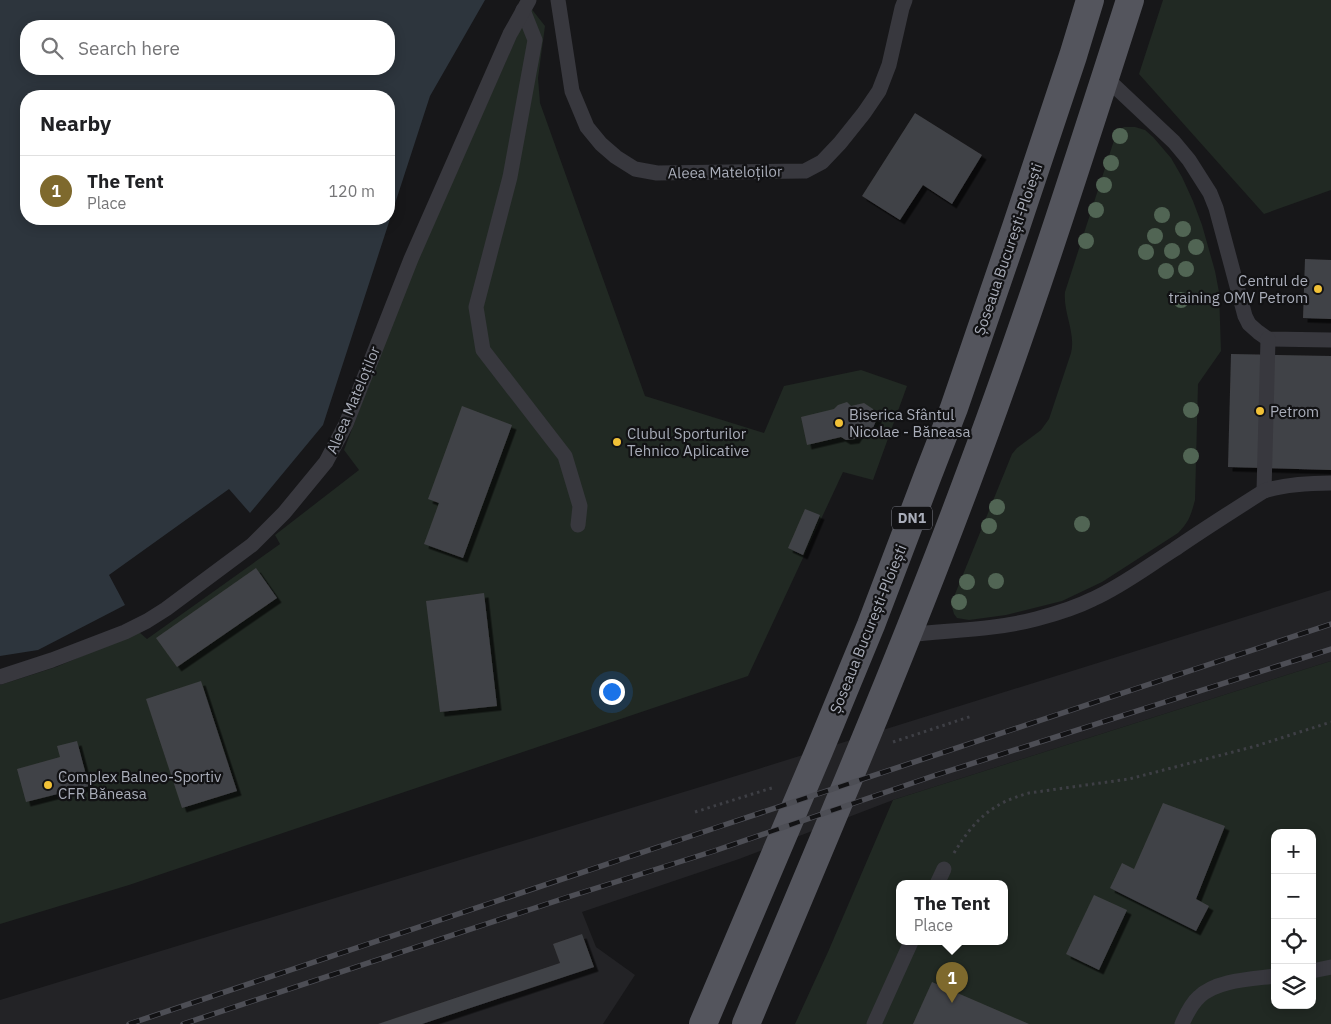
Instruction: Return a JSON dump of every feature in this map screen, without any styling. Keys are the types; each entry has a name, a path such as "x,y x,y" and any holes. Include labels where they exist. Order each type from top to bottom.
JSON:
{"main road":[{"name":"Șoseaua București-Ploiești","path":"703,1024 871,625 954,408 1073,56 1090,0"},
{"name":"DN1","path":"746,1024 860,754 989,422 1130,0"}],"lane":[{"name":"Aleea Mateloților","path":"558,0 572,91 587,126 601,144 616,157 636,168 657,173 805,171 822,162 840,143 879,91 889,65 905,0"},
{"name":"Aleea Mateloților","path":"0,677 52,660 125,632 166,609 252,545 284,513 326,462 346,424 411,259 510,34 526,5"},
{"path":"526,5 535,40 510,177 476,307 482,350 565,456 580,506 578,525"},
{"path":"1105,77 1174,142 1189,160 1210,193 1216,208 1245,316 1250,324 1268,338 1331,340"},
{"path":"1264,491 1268,338"},
{"path":"907,635 963,631 1035,620 1067,610 1094,599 1129,579 1264,491 1278,486 1294,484 1331,483"},
{"path":"939,880 944,868"},
{"path":"874,1024 910,945"},
{"path":"1316,970 1331,967"},
{"path":"1182,1024 1189,1009 1199,996 1216,986 1271,977"}],"path":[{"path":"860,754 972,716"},
{"path":"944,868 961,841 977,821 994,807 1014,797 1029,793 1129,780 1256,746 1331,722"},
{"path":"695,812 777,786"}],"shaded area":[{"path":"0,0 485,0 430,96 395,204 395,90 20,90 20,225 388,225 323,425 250,513 229,489 109,575 125,605 38,650 0,656"},
{"path":"1163,0 1331,0 1331,190 1264,214 1139,74"},
{"name":"Clubul Sporturilor Tehnico Aplicative","path":"530,7 545,26 538,78 540,103 645,396 764,433 784,386 861,370 907,386 873,480 843,472 748,676 129,885 0,924 0,685 56,667 139,632 147,639 280,544 275,535 359,470 344,450 412,272"},
{"path":"1124,127 1135,127 1145,130 1171,158 1182,177 1202,225 1219,292 1221,351 1198,384 1195,500 1192,510 1187,522 1178,533 1102,582 1062,601 1006,615 969,620 957,618 951,604 1012,454 1041,430 1049,419 1071,353 1072,338 1065,292 1117,131"},
{"path":"1331,590 1331,661 893,800 739,859 582,912 596,947 635,975 603,1024 0,1024 0,1000 710,784"},
{"path":"1331,661 1331,1024 795,1024 893,800"}],"building":[{"path":"915,113 982,155 952,204 923,185 900,220 862,196"},
{"name":"Centrul de training OMV Petrom","path":"1305,259 1331,260 1331,319 1303,318"},
{"path":"1231,354 1331,356 1331,470 1228,467"},
{"name":"Biserica Sfântul Nicolae - Băneasa","path":"847,402 851,406 864,403 873,409 877,418 873,428 858,434 855,439 846,440 841,437 807,445 801,417 834,409 838,405"},
{"path":"462,406 512,425 463,558 424,544 439,503 428,499"},
{"path":"805,509 820,515 803,555 788,548"},
{"path":"256,568 277,598 177,667 156,638"},
{"path":"484,593 497,706 440,712 426,601"},
{"path":"201,681 237,791 182,808 146,699"},
{"path":"77,741 89,786 26,802 17,769 60,757 57,746"},
{"path":"1163,803 1225,826 1196,899 1209,906 1196,931 1110,888 1122,863 1134,869"},
{"path":"1094,895 1127,910 1099,970 1066,954"},
{"path":"582,934 594,967 422,1024 378,1024 560,963 553,944"},
{"path":"932,982 1029,1024 913,1024"}],"railway":[{"path":"129,1024 1331,624"},
{"path":"183,1024 714,851 933,776 1331,649"}],"place":[{"name":"Centrul de training OMV Petrom","path":"1318,289"},
{"name":"Petrom","path":"1260,411"},
{"name":"Biserica Sfântul Nicolae - Băneasa","path":"839,423"},
{"name":"Clubul Sporturilor Tehnico Aplicative","path":"617,442"},
{"name":"Complex Balneo-Sportiv CFR Băneasa","path":"48,785"},
{"name":"The Tent","path":"952,1003"}]}
